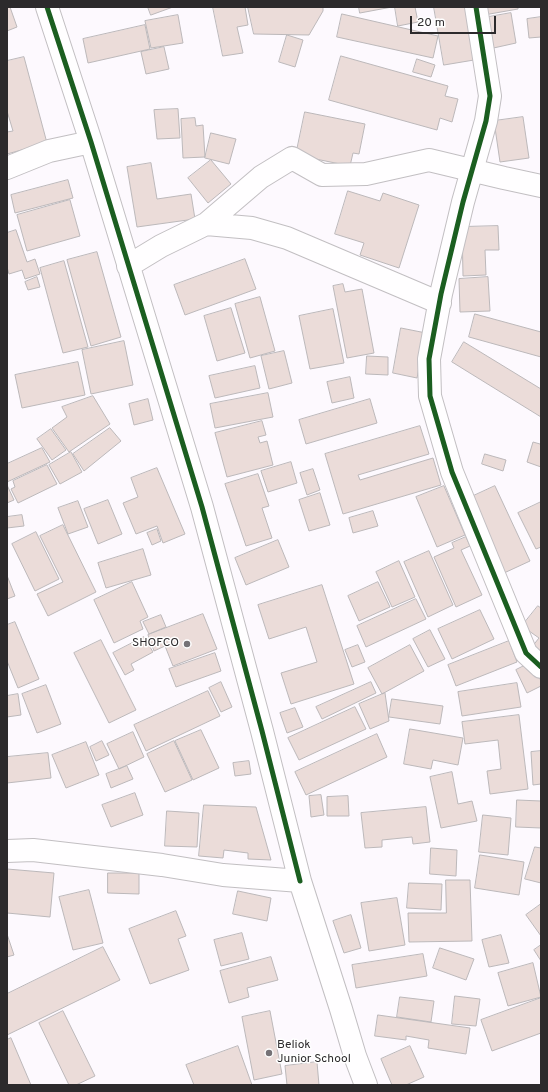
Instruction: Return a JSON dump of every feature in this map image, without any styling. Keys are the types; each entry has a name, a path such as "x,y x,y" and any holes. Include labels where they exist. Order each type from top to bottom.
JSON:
{"street":[{"path":"47,7 91,142 202,507 260,723 300,881 355,1056 366,1085"},
{"path":"476,7 490,96 486,122 463,202 440,303 429,359 430,396 452,472 526,653 541,667"},
{"path":"7,168 49,151 91,142"},
{"path":"128,266 161,246 206,224 261,177 292,158 322,175 366,174 429,160 541,186"},
{"path":"206,224 252,228 287,238 440,303"},
{"path":"7,851 33,850 162,865 223,875 300,881"}],"building":[{"path":"7,7 10,7 17,27 7,31"},
{"path":"148,7 173,7 151,15"},
{"path":"213,7 245,7 248,25 237,27 243,53 223,56"},
{"path":"248,7 323,7 323,11 309,35 254,34"},
{"path":"359,7 392,7 360,13"},
{"path":"395,7 415,7 418,22 398,26"},
{"path":"434,7 465,7 474,60 444,65"},
{"path":"482,7 518,7 518,9 484,15"},
{"path":"511,13 516,43 489,49 483,18"},
{"path":"342,14 438,36 433,58 337,37"},
{"path":"178,15 183,43 151,48 145,21"},
{"path":"541,17 541,37 529,38 527,19"},
{"path":"145,25 150,49 88,63 83,39"},
{"path":"287,35 303,40 295,67 279,62"},
{"path":"164,47 169,69 146,74 141,52"},
{"path":"341,56 448,86 445,96 458,99 452,122 440,118 437,130 329,100"},
{"path":"24,57 47,143 7,154 7,132 13,131 7,111 7,61"},
{"path":"417,59 435,65 431,77 413,72"},
{"path":"178,109 180,138 157,139 154,110"},
{"path":"305,112 365,124 359,154 353,153 350,166 296,155"},
{"path":"523,117 529,158 500,162 494,121"},
{"path":"195,118 196,126 203,125 205,157 183,158 181,119"},
{"path":"211,133 236,139 229,164 205,158"},
{"path":"211,160 231,184 208,203 188,178"},
{"path":"151,163 157,199 191,194 195,219 137,227 127,167"},
{"path":"68,180 73,198 15,213 11,195"},
{"path":"348,191 380,201 383,193 419,205 399,268 360,255 364,243 335,234"},
{"path":"70,200 80,236 27,251 17,215"},
{"path":"498,226 499,250 485,250 486,275 463,276 462,227"},
{"path":"16,230 27,262 35,259 40,274 25,279 22,270 9,274 7,267 7,233"},
{"path":"97,252 121,337 91,346 67,260"},
{"path":"245,259 256,289 185,315 174,285"},
{"path":"64,261 88,347 63,353 40,268"},
{"path":"37,277 40,287 28,290 25,282"},
{"path":"488,277 490,311 460,312 459,279"},
{"path":"343,284 345,292 362,289 374,353 347,358 333,286"},
{"path":"260,297 275,351 250,358 235,304"},
{"path":"231,308 245,353 217,361 204,316"},
{"path":"333,309 344,363 310,369 299,316"},
{"path":"475,314 541,332 541,357 469,337"},
{"path":"401,328 426,333 417,378 393,373"},
{"path":"124,341 133,385 91,394 82,350"},
{"path":"464,342 541,389 541,417 452,362"},
{"path":"284,351 292,383 269,389 261,356"},
{"path":"367,356 388,357 388,375 366,374"},
{"path":"78,362 85,395 22,408 15,375"},
{"path":"255,366 260,388 215,398 209,376"},
{"path":"350,377 354,398 332,403 327,382"},
{"path":"268,393 273,417 215,428 210,404"},
{"path":"93,396 110,424 69,452 52,428 67,417 62,407"},
{"path":"148,399 153,420 134,425 129,404"},
{"path":"370,399 377,423 306,444 299,420"},
{"path":"262,421 266,435 258,437 260,443 267,441 273,465 227,477 215,433"},
{"path":"420,426 429,454 358,475 360,480 433,458 441,485 343,514 325,454"},
{"path":"110,428 121,441 84,471 73,454"},
{"path":"51,429 66,450 52,460 37,439"},
{"path":"541,440 541,467 527,462 533,442 540,444"},
{"path":"42,448 50,462 7,482 7,464"},
{"path":"71,452 82,472 60,484 49,465"},
{"path":"485,454 506,460 503,471 482,464"},
{"path":"291,462 297,483 268,492 261,471"},
{"path":"47,465 57,484 18,503 11,489 15,487 13,481"},
{"path":"157,468 185,534 163,543 157,526 136,534 123,503 138,497 131,478"},
{"path":"313,469 320,490 307,495 300,473"},
{"path":"258,474 269,506 262,508 272,538 246,546 225,484"},
{"path":"7,485 14,500 7,503"},
{"path":"444,486 465,535 437,547 416,497"},
{"path":"495,486 530,561 504,573 469,498"},
{"path":"320,493 330,525 309,531 299,500"},
{"path":"108,500 122,534 98,544 84,509"},
{"path":"78,501 88,527 68,534 58,508"},
{"path":"541,502 541,547 536,549 518,513"},
{"path":"373,511 378,526 353,533 349,518"},
{"path":"22,515 24,526 7,528 7,517"},
{"path":"63,525 96,592 48,616 37,594 63,582 40,536"},
{"path":"157,529 161,541 152,545 147,533"},
{"path":"36,532 59,579 35,591 12,544"},
{"path":"466,537 470,546 461,550 482,595 456,607 434,557 454,548 452,543"},
{"path":"278,540 289,567 246,585 235,558"},
{"path":"143,549 151,575 106,588 98,563"},
{"path":"429,551 453,605 428,617 404,562"},
{"path":"399,561 415,597 392,607 376,572"},
{"path":"8,578 15,596 7,599 7,579"},
{"path":"132,582 148,617 140,621 143,629 114,643 94,600"},
{"path":"378,582 390,607 359,621 348,596"},
{"path":"322,585 354,684 291,704 281,673 317,662 306,627 269,639 258,605"},
{"path":"416,599 426,619 366,647 357,626"},
{"path":"538,606 541,608 541,657 531,648 539,638 522,626"},
{"path":"480,610 494,639 452,659 438,629"},
{"path":"203,614 217,649 173,666 165,646 154,651 148,635"},
{"path":"161,615 166,627 149,634 143,622"},
{"path":"15,622 39,679 18,688 7,661 7,625"},
{"path":"430,630 445,659 428,667 413,639"},
{"path":"144,637 153,652 131,664 134,670 125,675 113,653"},
{"path":"101,640 136,710 109,723 74,653"},
{"path":"509,641 517,662 456,686 448,665"},
{"path":"358,645 365,662 352,667 345,650"},
{"path":"410,645 424,671 382,694 368,668"},
{"path":"215,653 221,671 176,687 169,669"},
{"path":"532,662 541,681 541,686 527,693 516,670"},
{"path":"221,682 232,707 221,712 209,688"},
{"path":"371,682 376,693 322,719 316,707"},
{"path":"517,683 521,707 462,716 458,692"},
{"path":"46,685 61,724 37,733 22,694"},
{"path":"208,691 220,716 146,751 134,725"},
{"path":"385,693 389,721 370,729 359,704"},
{"path":"18,694 21,715 7,717 7,696"},
{"path":"392,699 443,706 440,724 389,717"},
{"path":"355,707 366,729 299,760 288,738"},
{"path":"295,708 303,727 287,733 280,713"},
{"path":"519,715 528,789 490,794 487,771 501,769 498,740 465,744 462,722"},
{"path":"410,729 463,738 458,765 433,760 431,769 404,764"},
{"path":"201,730 219,768 193,780 175,741"},
{"path":"133,732 144,757 119,769 107,744"},
{"path":"377,734 387,757 306,795 295,772"},
{"path":"102,741 109,755 96,761 90,747"},
{"path":"174,741 192,780 165,792 147,754"},
{"path":"86,742 99,775 66,788 52,755"},
{"path":"541,751 541,784 533,785 531,752"},
{"path":"48,753 51,778 7,783 7,757"},
{"path":"249,761 251,774 235,776 233,763"},
{"path":"127,766 133,779 111,788 106,774"},
{"path":"452,772 458,804 472,801 477,821 441,828 430,777"},
{"path":"135,793 143,815 111,827 102,805"},
{"path":"321,795 324,815 311,817 309,796"},
{"path":"348,796 349,816 327,816 327,797"},
{"path":"517,800 541,801 541,828 516,827"},
{"path":"204,805 256,807 271,860 248,859 248,853 224,850 223,858 199,856"},
{"path":"426,807 430,842 413,844 412,837 382,840 382,847 365,848 361,813"},
{"path":"167,811 199,813 197,847 165,846"},
{"path":"483,815 511,818 508,855 479,852"},
{"path":"535,847 541,848 541,883 525,879"},
{"path":"431,848 457,850 456,876 430,874"},
{"path":"480,855 524,862 519,895 475,888"},
{"path":"7,869 54,873 50,917 7,913"},
{"path":"108,873 139,873 139,894 108,893"},
{"path":"446,880 470,880 472,941 409,942 408,913 446,913"},
{"path":"409,883 442,884 441,910 407,908"},
{"path":"89,890 103,943 73,950 59,897"},
{"path":"238,891 271,898 267,921 233,914"},
{"path":"397,898 405,945 369,951 361,903"},
{"path":"541,904 541,936 526,915"},
{"path":"176,911 186,936 178,939 189,970 150,984 129,929"},
{"path":"351,915 361,948 344,953 333,921"},
{"path":"242,933 249,959 221,966 214,940"},
{"path":"7,934 14,955 7,957"},
{"path":"501,935 509,963 489,967 482,940"},
{"path":"541,945 541,961 534,950"},
{"path":"103,947 120,980 7,1035 7,994"},
{"path":"440,948 474,959 466,980 433,968"},
{"path":"423,954 427,976 356,988 352,965"},
{"path":"271,957 278,980 247,988 249,997 229,1003 220,971"},
{"path":"533,963 541,997 508,1006 498,973"},
{"path":"455,996 480,999 476,1026 452,1024"},
{"path":"400,997 434,1001 431,1022 397,1017"},
{"path":"541,998 541,1033 492,1051 481,1020"},
{"path":"63,1011 95,1076 76,1085 69,1085 39,1023"},
{"path":"270,1011 282,1074 254,1080 242,1017"},
{"path":"378,1015 470,1028 466,1054 428,1048 429,1040 406,1036 406,1040 375,1036"},
{"path":"11,1038 31,1085 7,1085 7,1040"},
{"path":"238,1046 252,1085 194,1085 186,1065"},
{"path":"410,1046 424,1077 406,1085 392,1085 381,1059"},
{"path":"317,1062 319,1085 287,1085 285,1066"}],"cycle path":[{"path":"47,7 91,142 202,507 262,731 300,881"},
{"path":"476,7 490,96 486,121 463,202 441,294 429,359 430,396 452,472 526,653 541,667"}],"place":[{"name":"SHOFCO","path":"187,644"},
{"name":"Beliok Junior School","path":"269,1053"}]}
